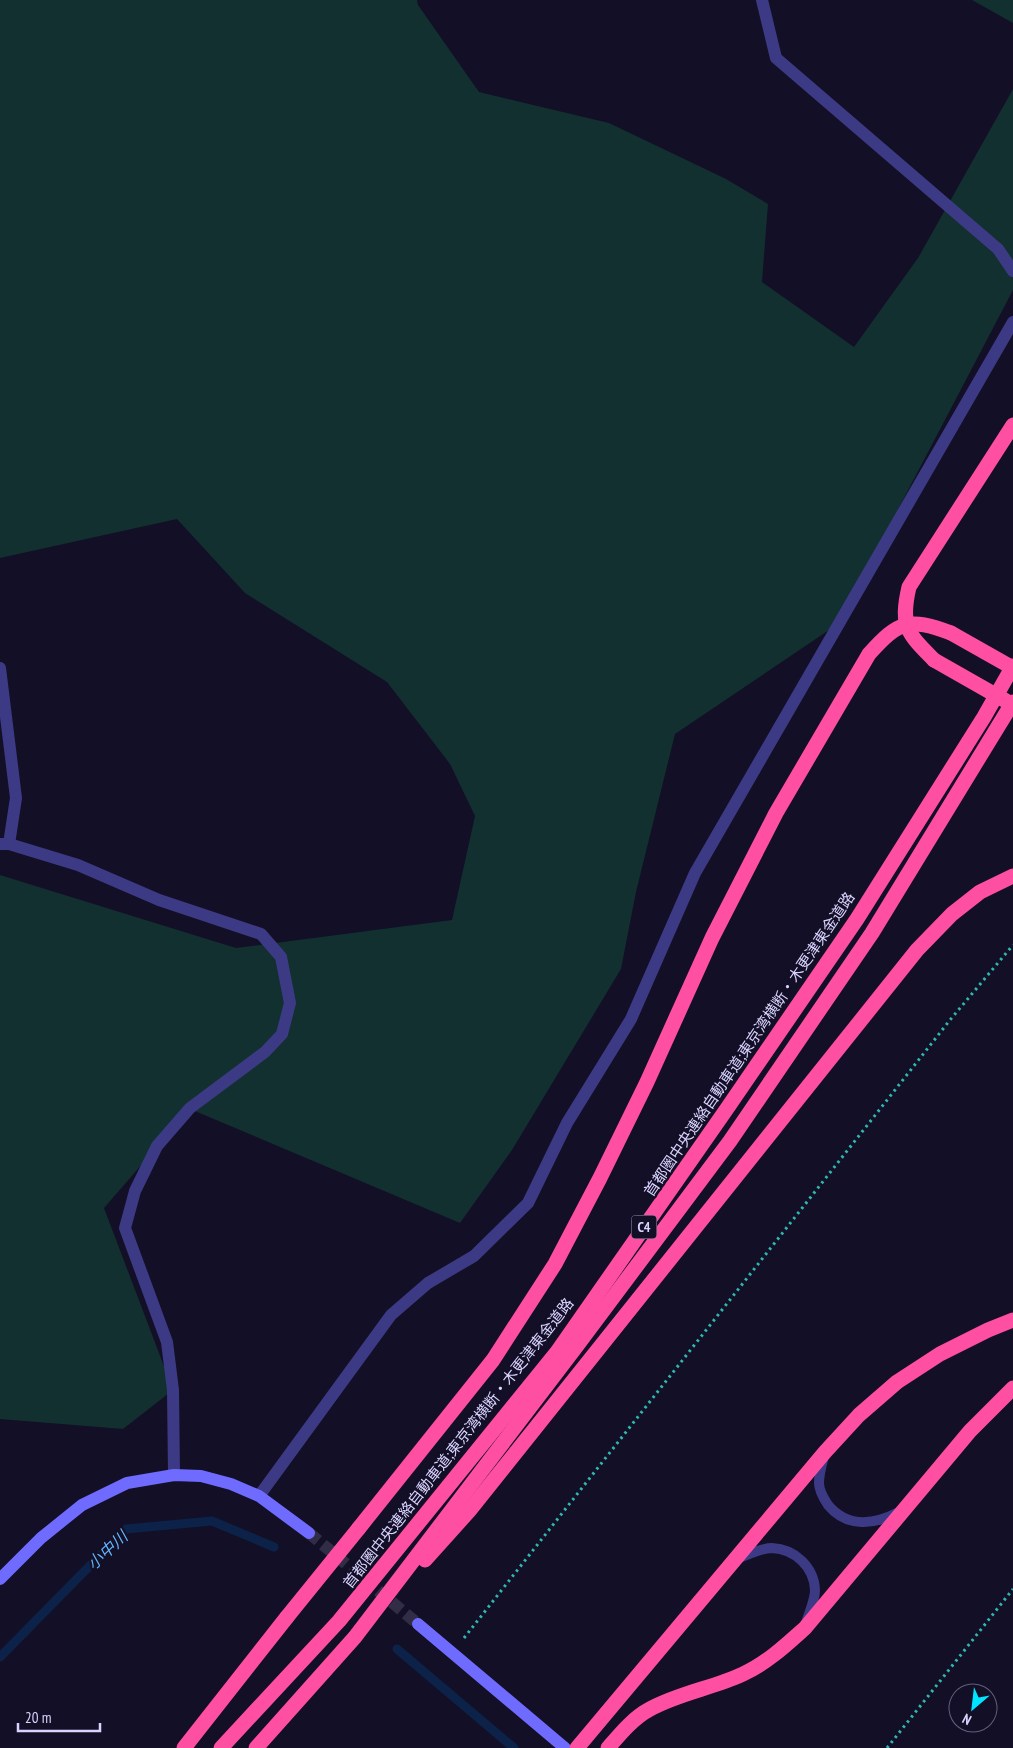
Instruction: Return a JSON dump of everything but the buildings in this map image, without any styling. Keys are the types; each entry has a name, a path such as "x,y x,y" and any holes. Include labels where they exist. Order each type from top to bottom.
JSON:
{"highway":[{"path":"1013,425 909,587 905,607 906,624 916,642 934,660 1013,704"},
{"path":"184,1748 493,1360 555,1264 600,1178 712,938 776,813 868,654 887,634 906,624 927,624 951,633 1013,667"},
{"name":"首都圏中央連絡自動車道;東京湾横断・木更津東金道路","path":"221,1748 339,1621 557,1352 857,919 984,717 1013,667"},
{"name":"C4","path":"256,1748 355,1637 730,1141 872,934 1013,704"},
{"path":"355,1637 469,1511 917,950 952,914 980,892 1013,876"},
{"path":"577,1748 733,1560 859,1415 896,1382 940,1354 1013,1320"},
{"path":"608,1748 627,1726 648,1710 676,1697 715,1685 744,1673 773,1656 805,1628 970,1431 1013,1388"}],"street":[{"path":"762,0 776,58 998,249 1013,271"},
{"path":"259,1496 391,1315 428,1283 474,1256 528,1203 567,1122 631,1019 695,873 1013,322"},
{"path":"0,668 16,798 4,844 78,865 159,900 261,934 281,957 290,1003 282,1034 265,1052 190,1108 157,1146 136,1191 125,1228 167,1342 173,1390 174,1475"},
{"path":"0,1579 41,1538 82,1505 127,1483 174,1475 201,1476 231,1484 259,1496 309,1533"},
{"path":"418,1624 565,1748"}],"lane":[{"path":"825,1452 819,1484 824,1500 834,1512 848,1521 864,1523 885,1519 904,1509"},
{"path":"733,1560 756,1551 772,1548 788,1552 803,1561 812,1573 815,1591 805,1628"}],"path":[{"path":"452,1653 950,1020 1013,945"},
{"path":"887,1748 1013,1589"}],"green space":[{"path":"0,0 417,0 418,5 479,92 609,123 726,179 768,204 762,282 854,347 918,258 1013,89 1013,290 838,624 675,734 636,892 621,969 512,1150 460,1223 190,1109 104,1208 173,1390 123,1429 0,1419 0,875 236,948 452,920 475,816 450,764 387,682 245,593 177,519 0,558"},
{"path":"972,0 1013,0 1013,23"}],"waterway":[{"name":"小中川","path":"0,1657 126,1529 212,1521 274,1547"},
{"name":"小中川","path":"397,1649 514,1748"}],"tunnel":[{"path":"309,1533 418,1624"}]}
